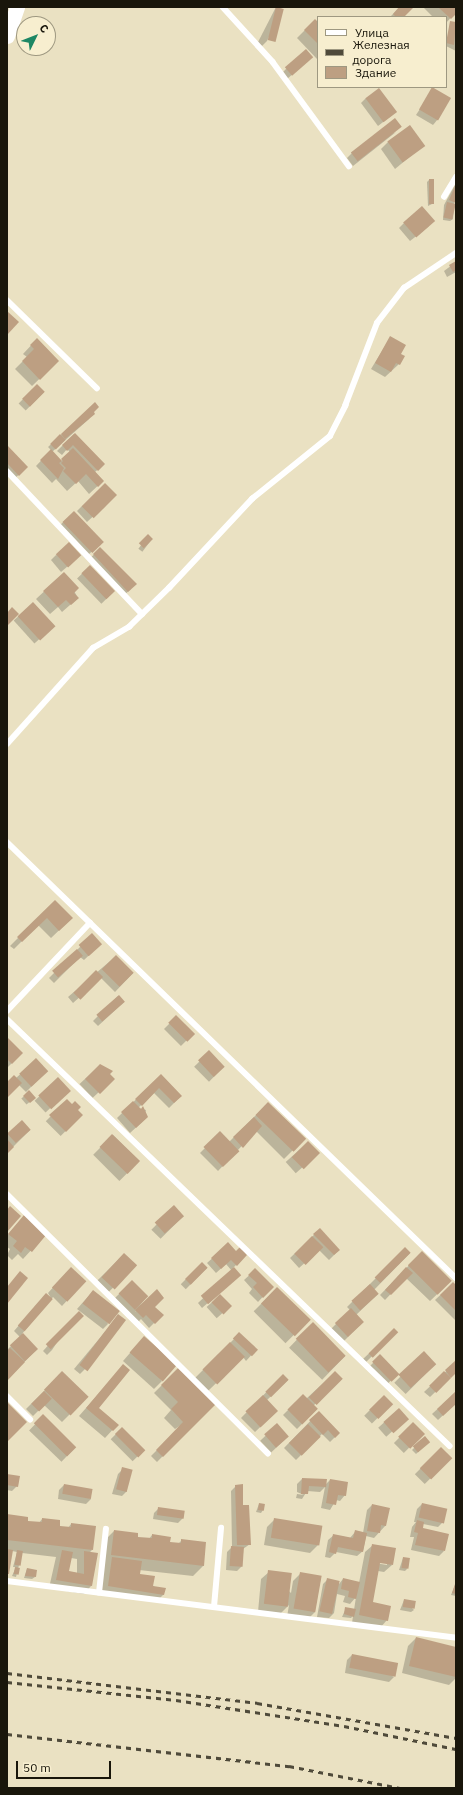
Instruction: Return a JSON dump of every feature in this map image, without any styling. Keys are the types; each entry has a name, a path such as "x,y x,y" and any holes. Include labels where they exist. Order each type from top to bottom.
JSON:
{"street":[{"path":"7,36 17,7"}],"lane":[{"path":"222,7 273,62 349,166"},
{"path":"444,197 456,178"},
{"path":"7,744 92,648 129,626 252,499 330,436 345,406 377,323 404,288 456,253"},
{"path":"7,300 97,388"},
{"path":"7,471 142,614"},
{"path":"7,842 456,1278"},
{"path":"7,1011 90,923"},
{"path":"7,1019 450,1446"},
{"path":"7,1194 268,1453"},
{"path":"7,1396 30,1418"},
{"path":"214,1607 221,1528"},
{"path":"99,1593 106,1529"},
{"path":"7,1581 456,1638"}],"building":[{"path":"276,7 284,9 276,42 268,40"},
{"path":"399,7 414,7 405,16 395,16 393,14"},
{"path":"438,7 456,7 456,14 451,19"},
{"path":"315,19 317,21 317,43 304,30"},
{"path":"450,21 456,22 454,45 447,43"},
{"path":"306,49 313,57 292,76 285,67"},
{"path":"379,88 397,112 383,122 365,98"},
{"path":"431,88 451,98 438,121 419,110"},
{"path":"395,118 402,127 358,161 351,152"},
{"path":"410,125 425,146 403,162 387,141"},
{"path":"429,179 434,179 434,204 429,204"},
{"path":"456,184 456,203 449,200"},
{"path":"447,202 456,204 452,220 443,218"},
{"path":"422,206 435,221 416,237 403,222"},
{"path":"456,261 456,270 453,272 449,265"},
{"path":"7,311 19,322 7,335"},
{"path":"390,336 406,345 401,354 405,356 400,365 396,363 391,372 375,363"},
{"path":"37,338 59,361 40,380 22,361 34,349 30,345"},
{"path":"37,384 45,392 30,407 22,399"},
{"path":"95,402 99,407 94,412 95,414 65,439 61,434"},
{"path":"75,433 105,464 98,471 73,445 67,451 62,445"},
{"path":"60,434 66,440 56,450 50,444"},
{"path":"7,445 28,467 19,476 7,463"},
{"path":"73,448 104,481 98,487 86,474 76,484 63,471 66,468 61,463 63,461 61,459"},
{"path":"51,449 62,461 59,463 64,468 58,479 40,460"},
{"path":"105,483 117,495 94,518 82,506"},
{"path":"74,511 104,542 92,553 62,522"},
{"path":"148,534 153,539 144,548 139,543"},
{"path":"69,542 81,555 68,567 56,554"},
{"path":"100,547 137,584 128,592 93,554"},
{"path":"90,565 115,591 106,599 81,573"},
{"path":"64,572 79,588 74,593 79,598 71,605 66,600 58,607 43,591"},
{"path":"33,602 56,626 40,640 18,616"},
{"path":"12,607 19,614 7,626 7,613"},
{"path":"55,900 73,918 59,931 47,918 22,942 17,937"},
{"path":"92,933 102,944 89,956 79,945"},
{"path":"77,949 83,956 58,977 52,971"},
{"path":"116,955 134,973 120,987 102,969"},
{"path":"96,970 103,977 80,1000 73,993"},
{"path":"119,995 125,1002 102,1021 96,1015"},
{"path":"176,1015 195,1034 187,1042 168,1023"},
{"path":"7,1037 23,1053 12,1064 7,1059"},
{"path":"209,1050 225,1067 214,1077 198,1060"},
{"path":"36,1058 48,1071 31,1087 19,1074"},
{"path":"100,1064 113,1071 110,1074 115,1079 100,1094 85,1079"},
{"path":"161,1074 182,1096 174,1103 159,1088 142,1106 135,1099"},
{"path":"14,1075 22,1083 7,1098 7,1082"},
{"path":"58,1077 71,1091 51,1109 38,1095"},
{"path":"29,1090 36,1098 30,1103 23,1096"},
{"path":"67,1099 72,1104 75,1101 81,1107 78,1110 83,1115 66,1132 49,1115"},
{"path":"133,1101 141,1109 143,1106 148,1117 136,1128 121,1112"},
{"path":"268,1102 306,1139 294,1152 255,1115"},
{"path":"254,1117 262,1126 243,1148 233,1137"},
{"path":"22,1120 31,1130 16,1143 7,1133"},
{"path":"220,1131 239,1151 223,1167 203,1147"},
{"path":"112,1134 140,1161 128,1174 99,1147"},
{"path":"7,1139 14,1147 7,1154"},
{"path":"308,1141 320,1153 304,1169 292,1157"},
{"path":"174,1205 184,1216 165,1234 155,1222"},
{"path":"10,1206 21,1216 7,1232 7,1210"},
{"path":"24,1215 47,1234 32,1252 25,1247 21,1253 13,1246 17,1241 8,1234"},
{"path":"320,1228 340,1250 334,1255 313,1234"},
{"path":"312,1236 323,1247 306,1265 294,1254"},
{"path":"228,1242 236,1251 240,1247 247,1255 237,1266 231,1260 221,1269 211,1258"},
{"path":"405,1247 411,1253 380,1283 375,1277"},
{"path":"422,1251 452,1281 438,1295 408,1265"},
{"path":"124,1253 137,1265 115,1289 101,1277"},
{"path":"202,1262 208,1268 191,1285 185,1279"},
{"path":"71,1267 86,1281 67,1302 52,1287"},
{"path":"234,1267 241,1275 208,1304 201,1296"},
{"path":"406,1267 413,1273 391,1295 385,1290"},
{"path":"255,1268 274,1287 263,1298 253,1287 257,1283 248,1275"},
{"path":"20,1271 28,1278 7,1304 7,1287"},
{"path":"132,1280 148,1296 135,1310 119,1293"},
{"path":"453,1282 456,1285 456,1311 440,1295"},
{"path":"370,1284 379,1294 360,1310 351,1301"},
{"path":"277,1287 311,1320 295,1336 261,1304"},
{"path":"157,1289 164,1298 155,1307 164,1315 155,1324 146,1315 143,1318 135,1310"},
{"path":"93,1290 120,1311 109,1324 83,1303"},
{"path":"46,1293 53,1299 25,1331 18,1325"},
{"path":"220,1294 232,1306 224,1315 212,1302"},
{"path":"351,1308 364,1322 348,1337 335,1323"},
{"path":"79,1311 84,1316 51,1349 46,1344"},
{"path":"118,1314 126,1320 87,1371 79,1365"},
{"path":"313,1322 346,1356 328,1372 296,1339"},
{"path":"394,1328 398,1332 373,1358 369,1353"},
{"path":"239,1332 258,1350 252,1356 233,1339"},
{"path":"23,1333 38,1349 25,1361 10,1345"},
{"path":"144,1336 177,1365 163,1381 130,1353"},
{"path":"230,1342 245,1357 217,1384 202,1370"},
{"path":"10,1348 25,1362 7,1381 7,1351"},
{"path":"424,1351 436,1364 411,1388 398,1375"},
{"path":"380,1354 399,1374 392,1382 372,1362"},
{"path":"456,1360 456,1373 451,1378 445,1370"},
{"path":"123,1364 130,1370 99,1408 119,1425 113,1431 86,1408"},
{"path":"179,1367 216,1404 163,1457 156,1450 183,1422 171,1409 178,1402 161,1385"},
{"path":"62,1371 89,1397 71,1415 44,1390"},
{"path":"335,1371 343,1379 317,1405 309,1397"},
{"path":"444,1371 451,1378 436,1393 429,1386"},
{"path":"283,1374 289,1380 271,1397 265,1392"},
{"path":"44,1391 52,1399 39,1412 31,1404"},
{"path":"456,1391 456,1404 443,1416 437,1409"},
{"path":"303,1394 318,1409 302,1424 287,1410"},
{"path":"263,1395 278,1411 260,1427 245,1411"},
{"path":"384,1395 393,1404 378,1419 369,1410"},
{"path":"8,1403 27,1422 7,1442 7,1405"},
{"path":"399,1408 409,1419 393,1433 383,1422"},
{"path":"319,1411 340,1433 335,1438 328,1430 323,1435 309,1420"},
{"path":"43,1414 76,1447 67,1456 34,1423"},
{"path":"413,1422 425,1434 410,1449 398,1437"},
{"path":"277,1423 289,1437 276,1448 264,1434"},
{"path":"308,1424 321,1437 302,1456 289,1443"},
{"path":"122,1427 145,1450 138,1457 115,1434"},
{"path":"425,1436 430,1442 418,1452 413,1446"},
{"path":"441,1447 452,1458 431,1480 420,1468"},
{"path":"122,1467 133,1470 127,1492 116,1489"},
{"path":"7,1474 20,1476 18,1487 7,1485"},
{"path":"302,1478 327,1479 326,1487 309,1486 308,1494 301,1494"},
{"path":"330,1479 348,1482 346,1496 338,1495 336,1505 326,1503"},
{"path":"64,1484 93,1489 91,1499 62,1494"},
{"path":"243,1484 243,1505 249,1505 251,1545 237,1545 235,1485"},
{"path":"259,1503 265,1504 264,1511 258,1510"},
{"path":"422,1503 447,1509 444,1523 419,1518"},
{"path":"372,1504 390,1508 386,1526 381,1525 380,1533 367,1531"},
{"path":"158,1507 185,1511 184,1519 157,1515"},
{"path":"7,1514 28,1517 28,1521 42,1522 42,1518 60,1520 60,1526 71,1527 71,1523 96,1526 93,1550 7,1540"},
{"path":"274,1518 322,1526 319,1545 271,1538"},
{"path":"417,1520 424,1522 423,1528 449,1534 445,1551 415,1545 418,1533 414,1532"},
{"path":"114,1530 138,1533 138,1537 152,1538 152,1534 171,1537 170,1542 181,1543 181,1539 206,1542 204,1566 111,1555"},
{"path":"355,1530 367,1533 363,1552 338,1547 336,1554 329,1552 333,1534 353,1538"},
{"path":"372,1544 396,1548 393,1565 380,1563 373,1602 391,1606 388,1621 359,1615"},
{"path":"231,1546 244,1547 243,1567 230,1566"},
{"path":"7,1549 13,1550 9,1574 7,1574"},
{"path":"17,1550 23,1551 21,1566 15,1565"},
{"path":"62,1550 73,1552 69,1571 84,1574 84,1551 98,1553 92,1586 56,1580"},
{"path":"112,1557 142,1561 140,1574 155,1576 153,1586 166,1588 164,1595 108,1586"},
{"path":"403,1557 410,1558 408,1569 401,1568"},
{"path":"15,1567 20,1568 19,1575 14,1574"},
{"path":"27,1568 37,1570 36,1577 25,1576"},
{"path":"268,1570 292,1573 288,1607 264,1604"},
{"path":"300,1572 322,1576 315,1612 294,1608"},
{"path":"327,1578 340,1581 332,1614 319,1611"},
{"path":"343,1578 360,1582 356,1599 348,1597 349,1591 341,1589"},
{"path":"455,1584 456,1585 456,1594 452,1593"},
{"path":"404,1599 416,1601 415,1609 403,1607"},
{"path":"345,1607 356,1609 354,1617 344,1614"},
{"path":"416,1637 456,1647 456,1677 409,1666"},
{"path":"352,1654 398,1663 395,1677 349,1668"}],"railway":[{"path":"7,1673 257,1703 456,1738"},
{"path":"7,1682 176,1700 344,1726 456,1749"},
{"path":"7,1734 289,1766 400,1788"}]}
